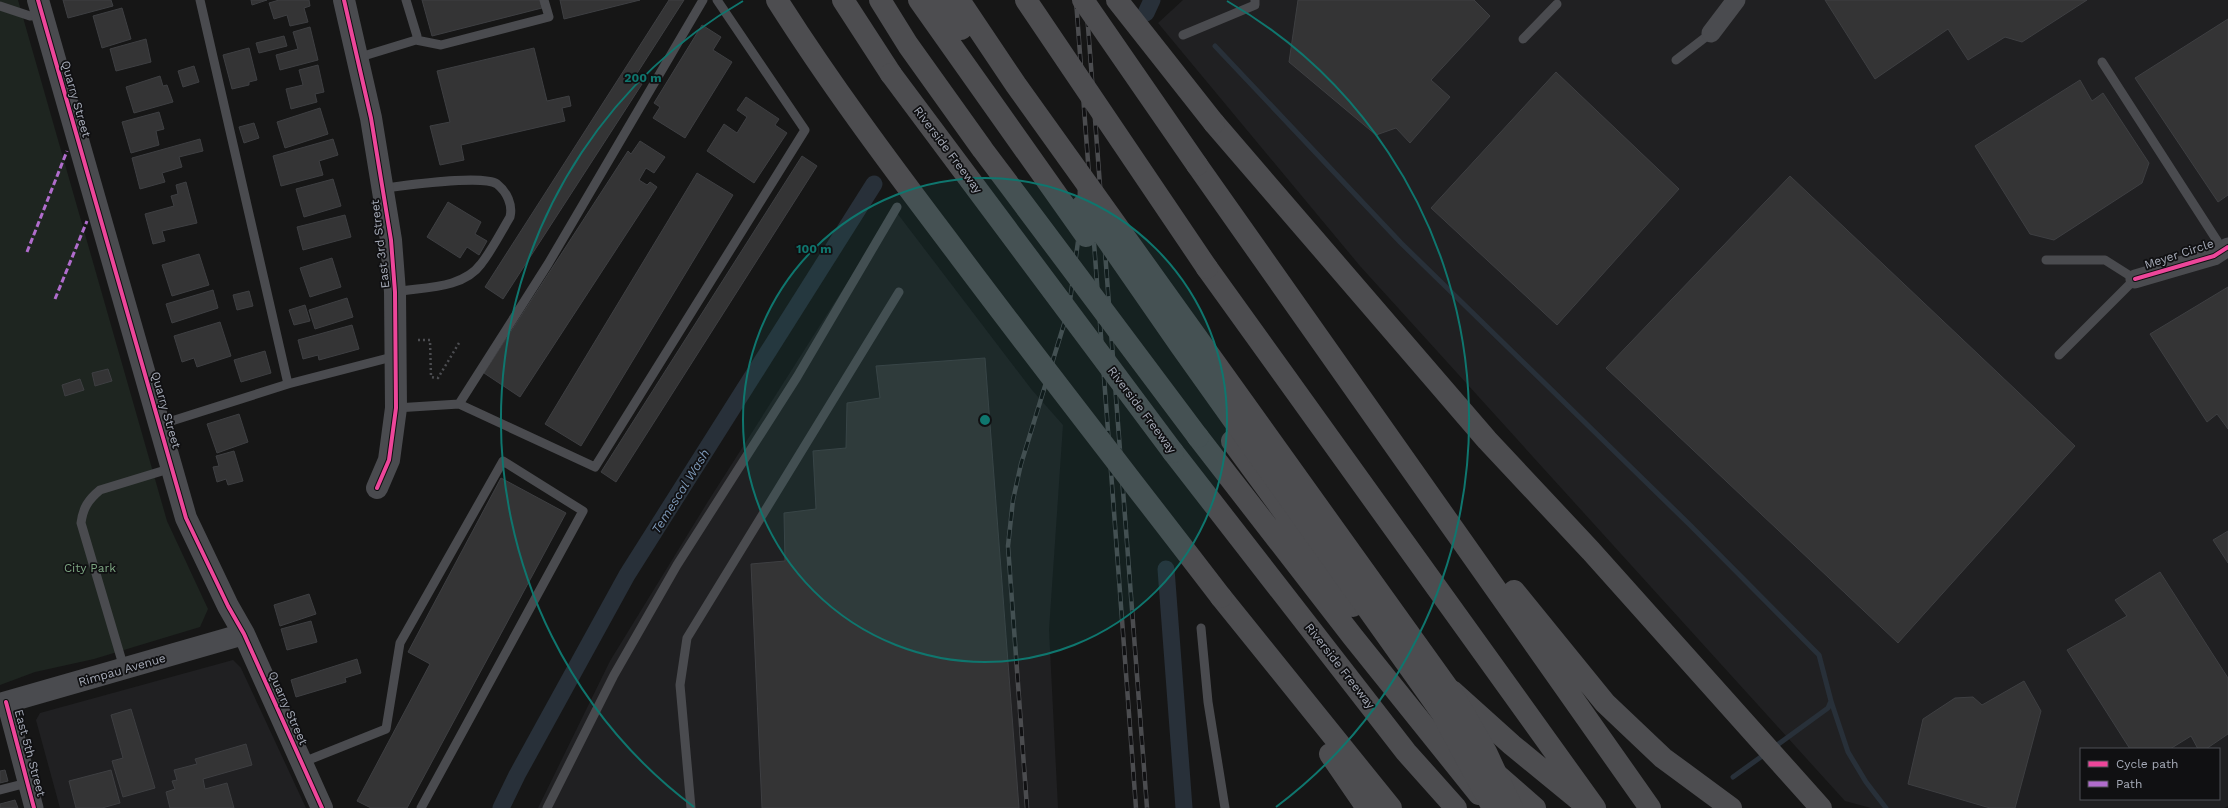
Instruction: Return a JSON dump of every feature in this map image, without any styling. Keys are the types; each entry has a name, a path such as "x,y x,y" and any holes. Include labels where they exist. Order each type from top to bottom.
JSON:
{"highway":[{"path":"777,0 899,176 992,299 1221,597 1391,808"},
{"name":"Riverside Freeway","path":"843,0 891,74 1173,452 1406,752 1456,808"},
{"path":"880,0 908,45 983,150 1198,437 1353,637 1492,808"},
{"path":"919,0 1232,441 1409,683 1469,751 1535,808"},
{"path":"941,0 1180,345 1442,712 1492,808"},
{"path":"1026,0 1208,268 1595,808"},
{"path":"1083,0 1197,165 1650,808"},
{"path":"1116,0 1214,123 1487,440 1821,808"},
{"path":"959,5 1348,563 1415,651 1454,692 1512,745 1590,808"},
{"path":"959,5 1455,698 1486,752 1512,808"},
{"path":"1334,358 1478,548 1605,703 1664,758 1731,808"},
{"path":"1221,597 1367,808"}],"street":[{"name":"East 3rd Street","path":"344,0 356,58 371,118 383,188 395,292 397,355 396,408 389,460 377,488"},
{"path":"1711,33 1736,0"},
{"name":"Quarry Street","path":"40,8 186,518 228,606 244,634 322,808"},
{"name":"Meyer Circle","path":"2135,279 2214,256 2226,249"},
{"name":"Rimpau Avenue","path":"3,703 124,670 244,634"},
{"name":"East 5th Street","path":"3,703 34,808"}],"lane":[{"path":"200,0 288,384"},
{"path":"406,0 417,36 416,40"},
{"path":"356,58 416,40 441,45 548,17 544,0"},
{"path":"459,404 548,264 703,0"},
{"path":"396,408 459,404 595,467 805,130 717,0"},
{"path":"1183,35 1255,5 1255,0"},
{"path":"1523,39 1557,4"},
{"path":"0,6 30,16 40,8"},
{"path":"1676,60 1711,33"},
{"path":"2102,62 2226,249"},
{"path":"383,188 474,179 496,184 508,197 512,208 510,217 481,264 474,272 464,279 450,283 395,292"},
{"path":"547,808 614,675 678,565 797,377 897,207"},
{"path":"2046,260 2104,260 2135,279 2059,355"},
{"path":"691,808 680,684 687,638 899,292"},
{"path":"160,425 288,384 397,355"},
{"path":"301,762 386,728 400,642 503,461 583,511 421,808"},
{"path":"124,670 81,523 83,511 91,498 100,490 172,468"},
{"path":"1201,628 1208,702 1225,808"},
{"path":"0,790 27,783"}],"path":[{"path":"418,340 430,340 431,377 438,378 459,343"}],"shaded area":[{"path":"1183,0 2228,0 2228,806 2224,808 1871,808 1845,801 1360,266 1158,23"},
{"path":"894,209 1032,390 1063,425 1049,630 1058,808 538,808 610,661 707,503"},
{"path":"233,660 241,668 306,808 60,808 36,720 40,713"}],"green space":[{"name":"City Park","path":"0,0 18,0 167,521 208,609 200,627 94,659 35,672 0,685"}],"building":[{"path":"63,0 111,0 113,6 68,18"},
{"path":"251,0 267,0 252,5"},
{"path":"279,0 309,0 310,6 304,8 308,22 290,26 287,15 274,19 269,3"},
{"path":"422,0 540,0 542,8 432,36"},
{"path":"560,0 640,0 564,19"},
{"path":"669,0 684,0 634,78 642,84 503,299 485,287"},
{"path":"1298,0 1474,0 1490,16 1431,80 1450,97 1410,143 1396,128 1376,135 1289,62"},
{"path":"1825,0 2087,0 2022,42 2005,37 1968,60 1948,29 1875,79"},
{"path":"122,8 131,39 102,48 93,16"},
{"path":"2228,19 2228,195 2218,202 2135,78"},
{"path":"702,25 721,37 713,50 732,62 685,138 653,118 660,107 654,103"},
{"path":"310,27 318,60 280,70 276,55 298,49 293,32"},
{"path":"284,36 287,46 259,53 256,43"},
{"path":"146,39 151,62 116,71 110,49"},
{"path":"249,48 257,80 249,82 249,85 232,89 223,55"},
{"path":"534,48 547,101 569,96 571,106 562,108 565,121 461,145 464,160 440,165 430,126 450,122 437,71"},
{"path":"318,65 324,92 315,94 317,102 291,109 286,89 303,85 299,70"},
{"path":"194,66 199,82 183,87 178,71"},
{"path":"1556,72 1679,189 1557,325 1431,208"},
{"path":"160,76 163,86 167,85 173,102 134,113 126,87"},
{"path":"2080,80 2092,101 2103,93 2149,163 2142,183 2054,240 2030,234 1975,146"},
{"path":"746,97 779,119 775,125 787,133 754,183 707,151 724,124 737,133 747,117 737,110"},
{"path":"320,108 328,134 285,148 277,122"},
{"path":"159,112 164,129 156,131 159,145 131,153 122,122"},
{"path":"254,123 259,138 244,143 239,127"},
{"path":"200,139 203,151 179,157 182,167 162,173 165,182 140,189 132,158"},
{"path":"333,139 338,155 319,161 323,175 281,186 273,156"},
{"path":"640,141 665,157 654,173 646,168 639,180 647,185 650,182 657,187 520,397 484,373 628,151 631,154"},
{"path":"802,156 817,166 616,482 601,472"},
{"path":"697,173 733,195 581,446 545,424"},
{"path":"1790,176 2075,446 1898,643 1606,368"},
{"path":"333,179 341,206 304,217 296,189"},
{"path":"186,182 197,223 162,231 165,241 153,244 145,214 174,206 171,196 178,194 176,185"},
{"path":"448,202 481,222 475,234 487,241 479,255 467,247 460,258 427,237"},
{"path":"345,215 351,237 303,250 297,227"},
{"path":"199,254 209,285 172,296 162,265"},
{"path":"332,258 341,287 310,297 300,268"},
{"path":"2228,287 2228,429 2217,414 2207,422 2150,334"},
{"path":"213,290 218,308 172,323 166,304"},
{"path":"249,291 253,306 237,310 233,295"},
{"path":"347,298 353,317 315,329 309,310"},
{"path":"305,305 310,321 294,325 289,310"},
{"path":"220,322 231,356 197,367 194,358 182,362 174,336"},
{"path":"352,325 359,349 319,360 318,355 303,359 298,340"},
{"path":"265,351 271,373 241,382 234,360"},
{"path":"985,358 1019,808 762,808 751,564 785,561 784,513 816,509 813,451 846,448 847,403 880,398 876,366"},
{"path":"108,369 112,381 95,386 92,373"},
{"path":"80,379 84,390 65,396 62,385"},
{"path":"239,414 248,442 217,453 207,424"},
{"path":"234,451 243,481 228,485 226,479 217,482 213,467 219,466 216,456"},
{"path":"501,478 566,513 407,808 371,808 357,801 430,664 408,652"},
{"path":"2228,531 2228,563 2213,540"},
{"path":"2160,572 2228,678 2228,734 2207,748 2197,748 2191,736 2172,748 2129,748 2067,650 2127,616 2115,600"},
{"path":"309,594 316,614 280,626 274,605"},
{"path":"311,621 317,642 287,650 281,629"},
{"path":"357,659 361,673 345,678 346,682 296,697 291,680"},
{"path":"2024,681 2041,711 2015,808 1990,808 1908,784 1923,719 1955,698 1973,697 1982,705"},
{"path":"131,709 155,788 123,797 112,761 123,758 111,715"},
{"path":"246,744 252,765 203,779 205,789 227,783 234,808 170,808 166,792 175,789 172,781 177,780 174,770 197,764 195,759"},
{"path":"5,770 8,781 0,783 0,771"},
{"path":"111,770 120,803 102,808 76,808 69,781"},
{"path":"15,800 18,808 0,808 0,804"}],"waterway":[{"path":"1146,13 1152,0"},
{"path":"1215,46 1401,243 1690,525 1819,655 1831,701 1848,752 1866,782 1886,808"},
{"name":"Temescal Wash","path":"501,808 517,775 627,575 874,184"},
{"path":"1166,569 1184,808"},
{"path":"1773,748 1828,708 1831,701"},
{"path":"1733,777 1765,754"}],"railway":[{"path":"1076,0 1136,808"},
{"path":"1086,0 1147,808"},
{"path":"1027,808 1008,546 1013,500 1021,464 1069,308 1079,234 1080,183"}],"marked path":[{"path":"27,252 67,151"},
{"path":"55,299 87,221"}],"cycle path":[{"path":"38,0 186,518 228,606 244,634 322,808"},
{"path":"344,0 371,118 391,240 395,292 396,408 389,460 377,488"},
{"path":"2135,279 2214,256 2228,247"},
{"path":"6,702 34,808"}]}
